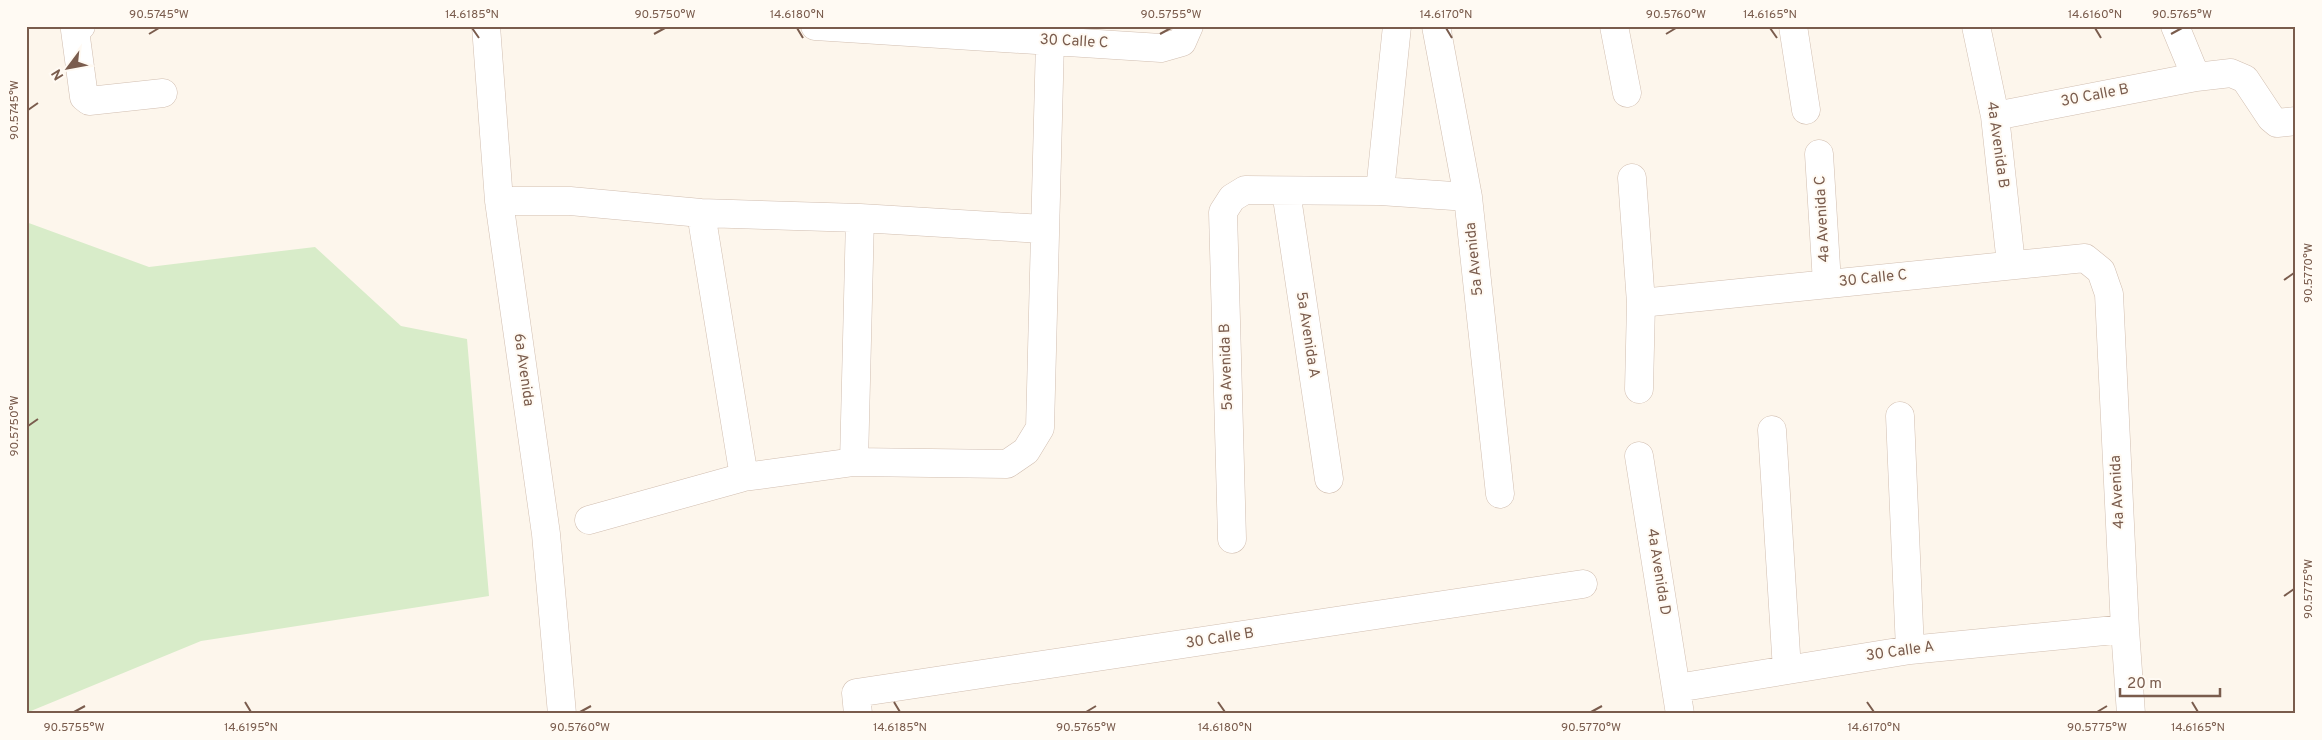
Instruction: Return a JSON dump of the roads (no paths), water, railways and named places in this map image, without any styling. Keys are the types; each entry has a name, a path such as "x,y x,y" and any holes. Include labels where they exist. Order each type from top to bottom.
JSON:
{"street":[{"path":"81,26 75,30 84,97 89,101 163,94"},
{"name":"6a Avenida","path":"486,26 499,201 546,534 560,713"},
{"name":"30 Calle C","path":"815,26 1160,48 1186,34"},
{"path":"1380,191 1397,26"},
{"name":"5a Avenida","path":"1436,26 1468,197 1500,494"},
{"path":"1614,26 1627,93"},
{"path":"1793,26 1806,110"},
{"name":"4a Avenida B","path":"1976,26 1995,116 2012,264"},
{"path":"2176,26 2196,77"},
{"path":"590,520 744,477 854,462 1007,464 1026,452 1040,428 1043,229 1050,41"},
{"name":"30 Calle B","path":"1995,116 2231,72 2245,79 2271,118 2286,122"},
{"name":"4a Avenida C","path":"1820,154 1827,283"},
{"path":"1632,178 1641,303 1639,389"},
{"name":"5a Avenida B","path":"1232,539 1223,212 1232,198 1245,190 1286,191"},
{"path":"1286,191 1380,191 1468,197"},
{"name":"5a Avenida A","path":"1286,191 1329,479"},
{"path":"499,201 570,201 701,213 860,218 1043,229"},
{"path":"701,213 744,477"},
{"path":"854,462 860,218"},
{"name":"30 Calle C","path":"1641,303 2085,258 2101,271"},
{"name":"4a Avenida","path":"2101,271 2109,294 2124,629 2131,714"},
{"path":"1900,416 1910,650"},
{"path":"1772,430 1787,670"},
{"name":"4a Avenida D","path":"1639,456 1678,701"},
{"name":"30 Calle B","path":"857,703 1583,584"},
{"name":"30 Calle A","path":"1678,701 1787,670 1910,650 2124,629"}]}
